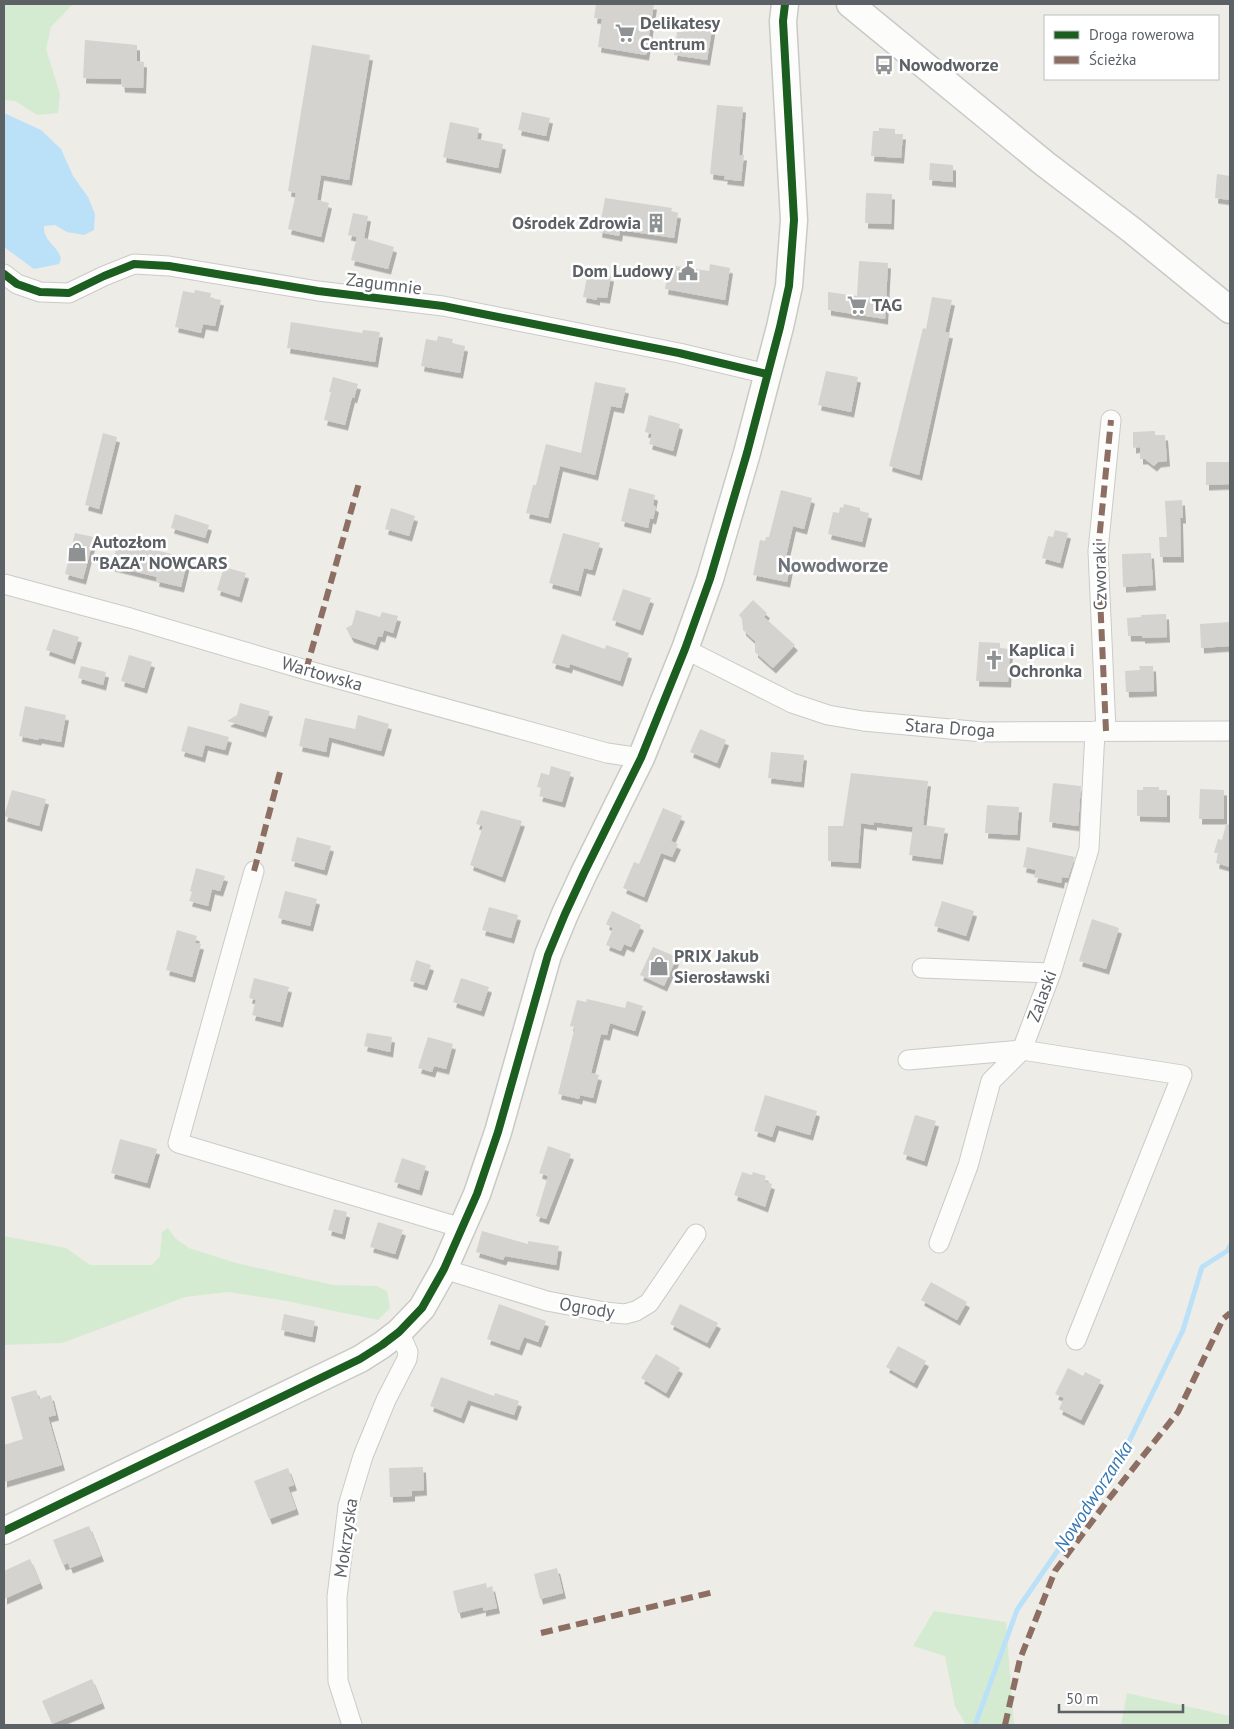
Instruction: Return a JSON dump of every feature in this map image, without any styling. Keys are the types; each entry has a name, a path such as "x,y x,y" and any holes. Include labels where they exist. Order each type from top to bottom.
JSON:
{"street":[{"path":"4,1531 360,1358 382,1345 399,1332 422,1308 444,1269 477,1194 498,1132 548,955 580,881 641,758 684,649 712,570 747,452 780,328 789,286 794,220 783,21 785,4"},
{"path":"850,4 1045,164 1230,310"},
{"name":"Zagumnie","path":"4,274 17,284 40,292 69,293 134,264 169,266 318,291 443,306 679,353 767,374"},
{"name":"Czworaki","path":"1101,731 1098,551 1111,420"},
{"name":"Wartowska","path":"4,584 607,753 641,758"},
{"name":"Stara Droga","path":"684,649 792,703 828,715 863,721 983,732 1230,731"},
{"name":"Zalaski","path":"939,1243 968,1166 991,1081 1022,1050 1051,973 1089,849 1101,731"},
{"path":"254,871 178,1143 462,1228"},
{"path":"922,968 1051,973"},
{"path":"908,1060 1022,1050 1182,1075 1076,1340"},
{"name":"Ogrody","path":"444,1269 547,1301 624,1314 636,1311 650,1304 696,1234"},
{"name":"Mokrzyska","path":"352,1725 338,1681 338,1597 348,1506 363,1456 386,1400 407,1360 408,1352 399,1332"}],"green space":[{"path":"4,4 73,4 51,27 46,49 60,94 58,113 37,115 15,101 4,100"},
{"path":"168,1228 175,1238 189,1248 236,1263 333,1285 377,1286 387,1291 390,1308 378,1320 281,1300 228,1292 185,1297 62,1343 4,1345 4,1236 66,1248 90,1265 152,1265 160,1256 162,1232"},
{"path":"934,1611 1006,1622 1014,1725 966,1725 955,1706 945,1656 913,1646"},
{"path":"1127,1693 1230,1716 1230,1725 1121,1725"}],"water":[{"path":"4,113 41,130 61,149 73,176 88,197 95,214 94,230 84,235 67,232 55,225 44,226 48,240 57,250 61,259 59,264 34,269 4,247"}],"building":[{"name":"Delikatesy Centrum","path":"596,4 654,4 646,55 598,47 602,19 594,18"},
{"path":"684,19 713,24 707,60 674,55 677,32 682,32"},
{"path":"85,40 137,45 137,61 144,62 143,88 122,87 121,79 83,78"},
{"path":"312,45 370,55 349,180 321,175 317,200 329,203 321,237 288,229 296,193 288,191"},
{"path":"717,105 743,107 739,155 744,155 741,181 724,179 725,176 710,174"},
{"path":"522,112 550,118 546,136 518,130"},
{"path":"450,122 479,128 477,139 503,144 498,168 443,157"},
{"path":"879,128 895,129 895,134 903,134 901,158 871,156 873,131 879,131"},
{"path":"930,163 953,165 953,182 929,180"},
{"path":"1217,174 1230,176 1230,200 1215,198"},
{"path":"866,193 892,194 891,224 865,223"},
{"path":"605,198 672,208 671,211 678,213 674,238 620,230 619,236 599,232"},
{"path":"353,213 368,216 364,238 394,247 388,269 351,260 357,237 348,235"},
{"path":"859,261 888,263 885,319 828,310 828,292 857,296"},
{"path":"710,264 730,268 725,300 665,289 669,265 709,271"},
{"path":"588,272 611,276 607,298 597,297 597,300 583,297"},
{"path":"195,290 211,293 210,298 221,300 215,326 203,324 201,333 175,327 183,291 194,293"},
{"path":"932,297 952,300 945,332 950,333 919,475 889,466 923,328 926,329"},
{"path":"291,322 362,333 363,330 380,332 375,362 287,348"},
{"path":"438,336 453,339 452,343 465,346 460,373 421,366 426,339 437,341"},
{"path":"826,371 858,377 851,412 818,405"},
{"path":"333,377 358,384 354,398 352,397 345,425 324,420"},
{"path":"595,382 626,388 621,408 611,406 595,475 560,466 548,518 526,513 533,485 536,485 546,444 581,453"},
{"path":"649,415 680,424 673,451 649,444 652,434 645,432"},
{"path":"1155,431 1155,435 1165,435 1167,461 1158,462 1154,466 1145,459 1140,459 1140,447 1133,448 1133,432"},
{"path":"103,433 117,437 99,509 85,505"},
{"path":"1206,462 1230,462 1230,484 1206,485"},
{"path":"629,488 655,495 653,505 656,507 653,519 650,518 648,528 621,521"},
{"path":"781,490 812,498 804,529 793,526 785,561 791,562 787,582 753,575 760,540 765,541 766,537 769,537"},
{"path":"1182,500 1183,518 1180,518 1181,557 1160,557 1159,537 1167,537 1165,501"},
{"path":"844,504 860,508 860,511 869,513 862,542 828,534 833,512 839,513 840,507 843,508"},
{"path":"391,508 415,516 409,536 385,529"},
{"path":"175,514 209,525 205,538 171,528"},
{"path":"1055,530 1068,533 1060,563 1042,558 1048,536 1053,537"},
{"path":"75,533 94,537 83,579 65,574"},
{"path":"563,533 600,543 592,570 584,568 578,591 549,583"},
{"path":"118,541 188,558 181,587 156,581 157,577 112,566"},
{"path":"1151,553 1153,585 1123,587 1122,554"},
{"path":"224,567 246,573 239,597 217,590"},
{"path":"623,589 651,598 640,630 612,620"},
{"path":"753,600 767,613 764,617 795,645 773,668 755,652 755,641 743,630 742,619 739,615"},
{"path":"356,610 380,617 382,612 398,616 393,633 384,630 382,637 378,636 375,645 351,637 346,628 352,625"},
{"path":"1166,614 1167,637 1142,638 1142,636 1128,636 1127,618 1141,617 1141,615"},
{"path":"1230,622 1230,646 1201,648 1200,624"},
{"path":"53,629 79,637 72,659 46,650"},
{"path":"562,634 605,649 606,645 629,653 620,681 570,664 569,668 552,663"},
{"name":"Kaplica i Ochronka","path":"979,642 1000,643 1000,648 1010,649 1008,682 976,681"},
{"path":"129,655 152,662 144,688 121,681"},
{"path":"81,666 106,672 103,685 78,678"},
{"path":"1139,666 1153,666 1154,691 1126,692 1125,671 1140,670"},
{"path":"240,703 270,711 263,732 227,721 237,715"},
{"path":"25,706 66,715 61,742 19,736"},
{"path":"358,715 389,724 381,751 329,737 326,752 299,746 305,718 355,729"},
{"path":"188,726 229,737 225,750 205,745 202,757 181,751"},
{"path":"700,729 726,740 717,763 690,752"},
{"path":"771,752 804,755 801,782 768,778"},
{"path":"551,766 571,772 562,802 539,796 542,788 537,787 541,773 549,775"},
{"path":"851,773 928,781 923,825 945,828 940,859 909,855 913,827 874,822 874,825 861,823 858,863 828,861 828,826 843,826"},
{"path":"1053,783 1081,786 1078,826 1049,822"},
{"path":"1143,787 1159,787 1159,790 1167,790 1167,817 1137,816 1137,790 1143,790"},
{"path":"1200,789 1224,790 1224,819 1199,819"},
{"path":"12,790 46,799 39,826 4,816"},
{"path":"987,805 1019,807 1017,835 985,833"},
{"path":"663,808 682,816 671,841 678,844 672,857 661,853 644,897 623,888 634,862 639,864"},
{"path":"481,810 522,821 502,877 470,865 483,826 476,824"},
{"path":"1226,824 1230,825 1230,867 1216,863 1218,853 1214,853 1218,839 1222,840"},
{"path":"297,837 331,846 324,870 291,861"},
{"path":"1027,847 1075,857 1068,878 1062,877 1061,883 1034,877 1036,870 1023,867"},
{"path":"196,868 225,876 220,891 212,889 208,906 189,901"},
{"path":"285,891 317,899 310,926 278,918"},
{"path":"942,901 974,911 966,936 934,926"},
{"path":"489,907 518,915 511,938 482,930"},
{"path":"612,911 641,925 631,947 624,944 621,951 606,945 613,928 606,924"},
{"path":"1092,919 1119,928 1106,969 1079,961"},
{"path":"177,930 197,936 195,943 201,944 192,977 166,970"},
{"name":"PRIX Jakub Sierosławski","path":"653,947 677,957 664,986 640,975"},
{"path":"416,960 431,965 424,985 410,981"},
{"path":"254,978 289,987 280,1022 252,1015 256,1000 249,998"},
{"path":"461,978 489,987 481,1011 453,1002"},
{"path":"587,999 625,1008 627,1001 643,1006 635,1031 610,1023 607,1035 601,1034 591,1073 599,1075 593,1098 580,1095 579,1099 558,1094 575,1027 570,1026 577,1000 586,1002"},
{"path":"367,1033 392,1037 390,1052 364,1046"},
{"path":"428,1037 453,1044 446,1069 434,1066 432,1072 418,1068"},
{"path":"765,1095 817,1111 810,1135 776,1125 772,1137 754,1131"},
{"path":"915,1115 936,1121 924,1161 903,1154"},
{"path":"120,1139 157,1149 147,1183 111,1173"},
{"path":"548,1146 571,1154 546,1219 536,1216 548,1176 539,1173"},
{"path":"402,1158 426,1166 419,1190 394,1182"},
{"path":"742,1172 752,1175 753,1172 766,1176 764,1181 772,1184 765,1207 734,1195"},
{"path":"334,1209 347,1212 342,1234 328,1230"},
{"path":"378,1222 403,1230 395,1254 370,1247"},
{"path":"482,1231 528,1244 528,1241 559,1246 556,1265 505,1256 503,1260 476,1252"},
{"path":"931,1282 967,1302 957,1320 921,1300"},
{"path":"499,1304 546,1321 538,1342 524,1337 519,1350 487,1339"},
{"path":"680,1304 718,1323 707,1343 670,1324"},
{"path":"284,1314 315,1321 312,1337 281,1330"},
{"path":"898,1346 926,1361 914,1383 886,1367"},
{"path":"656,1354 680,1368 666,1393 641,1378"},
{"path":"1068,1368 1083,1376 1085,1372 1101,1380 1081,1420 1059,1409 1064,1398 1055,1394"},
{"path":"441,1377 494,1396 495,1393 519,1401 514,1415 468,1400 461,1418 430,1406"},
{"path":"36,1390 39,1399 51,1395 56,1415 48,1417 62,1465 4,1482 4,1445 23,1439 11,1397"},
{"path":"423,1467 424,1490 412,1491 412,1496 390,1497 389,1468"},
{"path":"288,1468 294,1485 288,1487 296,1509 269,1519 254,1481"},
{"path":"89,1526 101,1556 70,1568 68,1563 63,1565 53,1540"},
{"path":"30,1559 40,1583 4,1599 4,1571"},
{"path":"557,1568 563,1593 540,1599 534,1574"},
{"path":"486,1583 487,1588 492,1586 497,1608 483,1611 483,1607 458,1613 453,1591"},
{"path":"92,1679 102,1703 52,1724 42,1701"}],"waterway":[{"name":"Nowodworzanka","path":"975,1725 1017,1610 1120,1460 1183,1330 1202,1267 1227,1251 1230,1246"}],"marked path":[{"path":"1106,731 1098,551 1111,420"},
{"path":"306,670 359,483"},
{"path":"254,871 280,772"},
{"path":"1005,1725 1020,1659 1055,1571 1108,1500 1178,1412 1223,1319 1230,1313"},
{"path":"541,1633 714,1592"}],"cycle path":[{"path":"4,1531 360,1359 399,1332 422,1308 444,1269 477,1194 498,1132 548,955 584,873 641,758 685,649 710,579 747,453 789,286 794,220 783,21 785,4"},
{"path":"4,274 17,284 40,292 69,293 134,264 169,266 318,291 443,306 679,353 767,374"}],"place":[{"name":"Delikatesy Centrum","path":"625,33"},
{"name":"Nowodworze","path":"884,65"},
{"name":"Ośrodek Zdrowia","path":"656,223"},
{"name":"Dom Ludowy","path":"688,271"},
{"name":"TAG","path":"857,305"},
{"name":"Autozłom \"BAZA\" NOWCARS","path":"77,552"},
{"name":"Kaplica i Ochronka","path":"994,660"},
{"name":"PRIX Jakub Sierosławski","path":"659,966"}],"district":[{"name":"Nowodworze","path":"833,565"}]}
